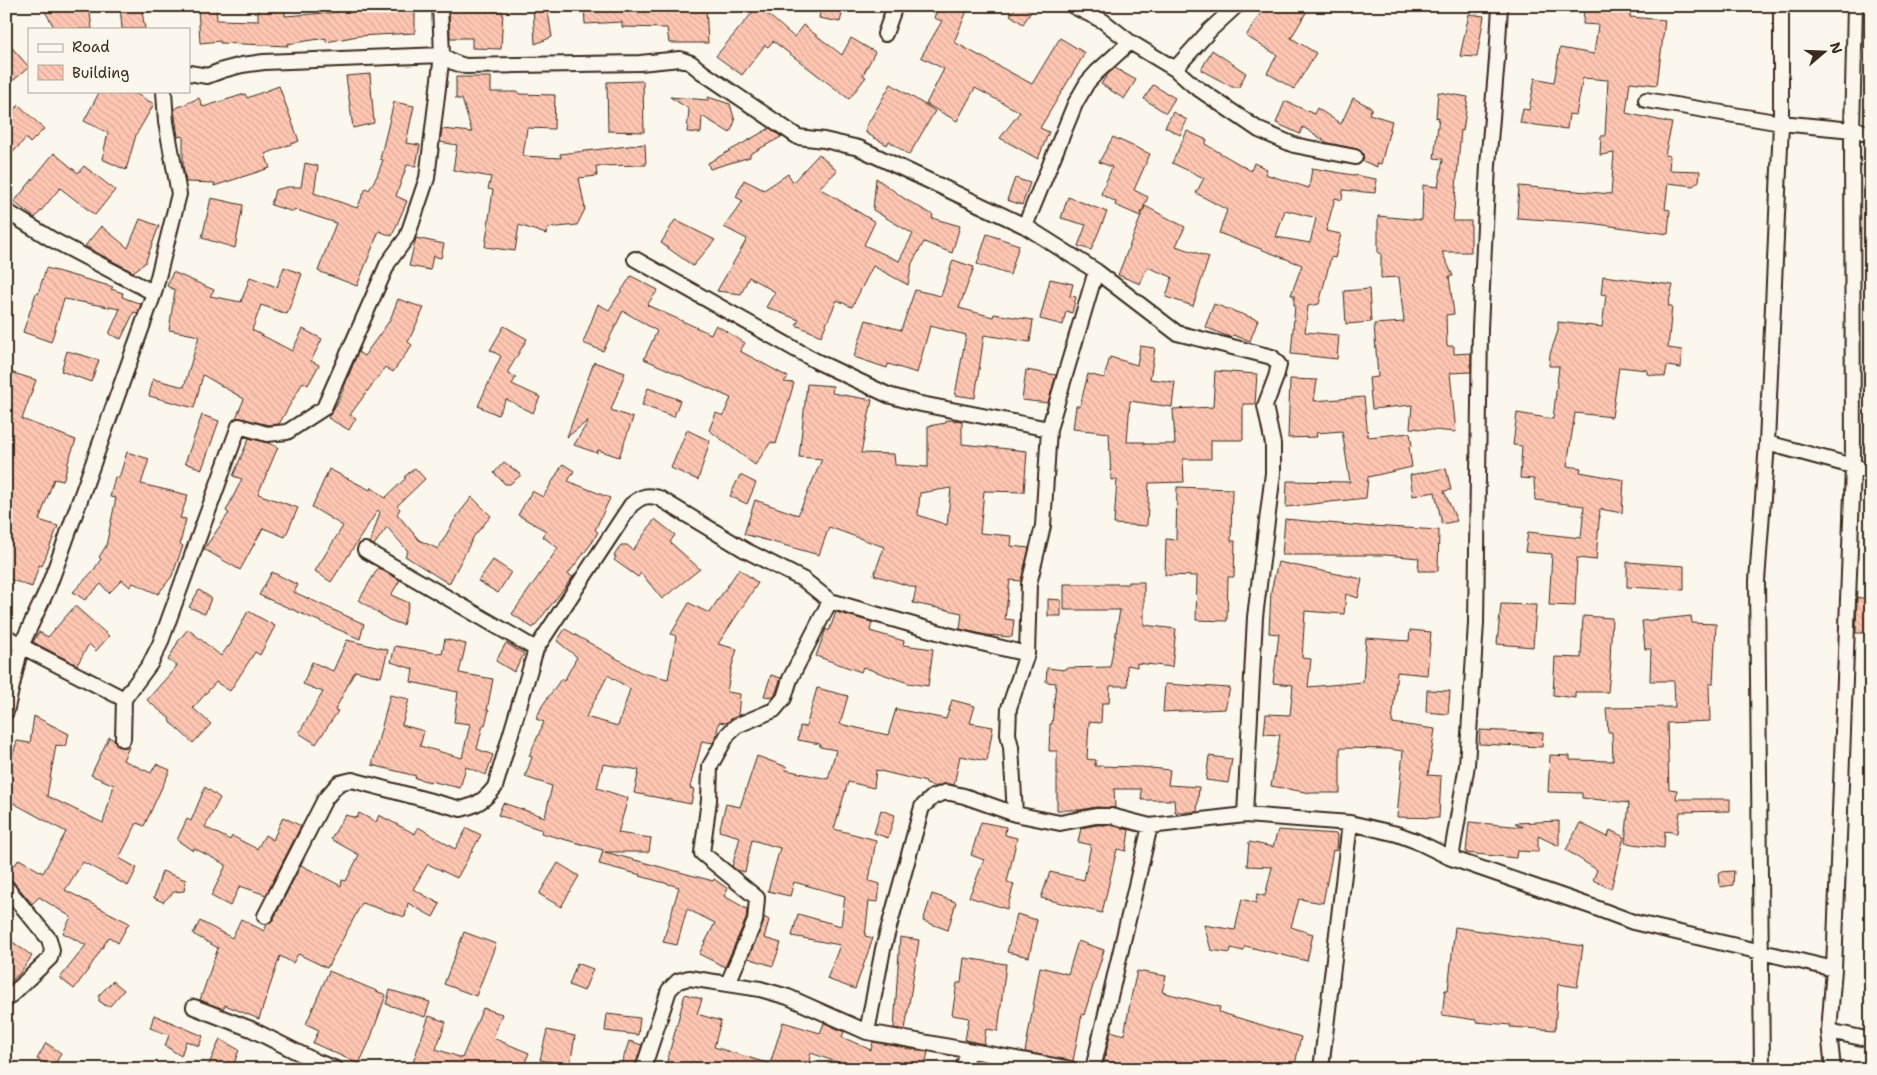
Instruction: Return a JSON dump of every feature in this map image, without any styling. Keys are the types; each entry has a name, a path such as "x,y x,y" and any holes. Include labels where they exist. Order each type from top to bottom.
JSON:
{"street":[{"path":"123,739 124,699 150,664 160,644 239,426 267,434 287,432 324,408 388,263 407,237 427,178 442,55 440,6"},
{"path":"885,34 895,6"},
{"path":"1073,6 1103,21 1130,42 1175,69 1193,85 1259,130 1294,145 1355,158"},
{"path":"1175,69 1210,30 1236,6"},
{"path":"1452,858 1466,765 1476,623 1480,328 1488,165 1500,6"},
{"path":"1762,1069 1757,581 1767,443 1781,123 1781,6"},
{"path":"1833,1069 1830,1030 1834,969 1853,468 1852,130 1855,6"},
{"path":"1025,226 1075,104 1087,83 1130,42"},
{"path":"190,73 208,76 242,65 264,62 442,55 453,62 465,66 640,63 680,60 691,63 798,137 824,140 859,148 1025,226 1096,271 1177,332 1272,357 1279,365 1265,406 1273,444 1273,473 1255,617 1245,815"},
{"path":"6,712 22,646 48,588 154,293 179,194 166,122 164,92"},
{"path":"1646,100 1781,123 1852,130 1855,128 1871,136"},
{"path":"6,211 53,240 154,293"},
{"path":"635,259 816,361 888,395 916,403 1049,429"},
{"path":"1015,814 1011,747 1008,734 1009,708 1027,654 1029,584 1043,526 1049,429 1096,271"},
{"path":"1767,443 1853,468 1871,471"},
{"path":"265,916 325,799 340,784 352,780 462,809 476,806 487,798 495,787 536,649 631,506 639,498 648,495 658,498 745,550 804,580 830,601 948,635 1027,654"},
{"path":"365,550 536,649"},
{"path":"728,984 755,921 757,898 702,853 709,800 710,766 728,734 736,726 774,710 784,698 790,679 830,601"},
{"path":"6,636 124,699"},
{"path":"868,1032 883,950 922,807 932,797 946,792 964,796 1015,814 1060,823 1096,816 1110,816 1150,826 1245,815 1350,823 1397,834 1452,858 1633,922 1834,969"},
{"path":"1321,1069 1350,823"},
{"path":"1092,1069 1150,826"},
{"path":"6,887 49,939 52,950 50,958 6,1000"},
{"path":"643,1069 669,990 678,981 690,978 760,988 788,997 868,1032 1071,1069"},
{"path":"194,1007 251,1029 313,1065 336,1069"},
{"path":"1830,1030 1871,1040"},
{"path":"963,1069 968,1051"}],"building":[{"path":"42,6 89,6 92,28 54,28"},
{"path":"120,6 141,6 145,28 122,28"},
{"path":"198,6 216,6 217,20 258,21 258,6 285,6 285,16 338,12 338,6 415,6 415,33 358,36 326,42 326,38 287,44 288,46 220,43 220,41 200,43"},
{"path":"449,6 467,6 467,10 503,11 501,49 472,48 472,38 450,38"},
{"path":"533,6 547,6 552,37 535,44"},
{"path":"584,6 706,6 708,43 669,43 667,28 622,27 622,22 585,24"},
{"path":"758,6 794,37 803,25 842,55 851,38 875,52 863,75 866,77 849,99 773,41 768,47 765,45 742,75 716,56"},
{"path":"821,6 844,6 840,22 819,18"},
{"path":"938,6 969,6 954,42 1032,84 1060,38 1085,53 1040,128 1049,132 1038,159 1000,138 1020,112 975,88 957,121 926,104 944,69 921,57 942,21 934,18"},
{"path":"1016,6 1022,6 1031,12 1023,24 1010,15"},
{"path":"1265,6 1310,6 1291,38 1316,53 1294,89 1267,73 1277,55 1246,36"},
{"path":"1584,6 1631,6 1630,17 1665,20 1657,85 1630,82 1626,113 1672,123 1665,155 1670,156 1669,170 1700,171 1699,181 1693,186 1668,183 1665,209 1670,210 1668,234 1590,223 1517,218 1519,186 1611,194 1614,153 1600,155 1601,136 1605,136 1608,80 1583,78 1576,115 1569,114 1567,129 1520,123 1523,109 1529,110 1535,78 1554,82 1560,48 1594,54 1598,25 1583,24"},
{"path":"1469,14 1484,16 1477,57 1460,56"},
{"path":"6,41 28,68 14,80 6,70"},
{"path":"1212,50 1246,73 1239,87 1232,87 1201,70"},
{"path":"1115,68 1136,80 1124,99 1101,84"},
{"path":"370,74 374,123 353,128 346,76"},
{"path":"456,77 491,77 491,92 555,95 554,129 527,128 523,156 561,158 560,154 645,144 646,165 596,166 597,176 579,178 585,209 577,225 548,228 546,234 519,225 515,251 485,247 493,190 488,189 491,177 453,170 457,145 440,142 442,129 472,132 462,99 456,99"},
{"path":"643,81 644,132 608,131 607,82"},
{"path":"891,84 935,111 909,155 889,141 887,145 866,133 866,127"},
{"path":"1153,85 1175,98 1166,113 1144,99"},
{"path":"279,86 299,141 265,154 270,168 214,186 215,183 186,182 183,166 183,136 178,137 174,109 199,98 203,107 245,94 247,98"},
{"path":"99,92 133,92 154,104 136,135 126,170 102,159 108,133 84,121"},
{"path":"1438,92 1468,97 1463,131 1461,130 1453,221 1471,221 1471,252 1442,252 1453,276 1449,276 1454,314 1446,315 1447,346 1454,346 1454,354 1471,353 1471,372 1450,373 1456,432 1410,428 1412,405 1372,409 1369,378 1378,377 1374,324 1404,322 1399,277 1381,278 1381,253 1378,253 1378,216 1422,220 1423,185 1438,187 1443,159 1434,158 1439,117 1436,118"},
{"path":"670,97 708,100 708,97 730,104 735,121 730,133 702,116 701,133 687,132 689,109"},
{"path":"1353,98 1372,108 1369,114 1392,121 1381,164 1377,163 1377,167 1363,161 1363,154 1357,149 1328,143 1303,127 1300,134 1276,123 1285,101 1314,114 1317,108 1341,124"},
{"path":"394,102 414,106 406,143 420,145 416,166 407,165 396,196 407,201 392,236 379,231 357,286 318,271 336,223 294,209 294,212 271,205 275,190 287,187 301,187 305,163 318,166 314,193 357,208 366,188 369,190 377,176 383,160 380,159"},
{"path":"19,105 44,129 30,143 26,138 6,160 6,118"},
{"path":"1173,112 1187,120 1180,135 1165,127"},
{"path":"770,128 781,137 750,154 750,157 710,169 708,163"},
{"path":"1187,131 1207,140 1205,144 1251,171 1254,163 1267,169 1265,174 1309,188 1312,168 1376,179 1375,193 1343,190 1342,200 1335,198 1326,231 1341,234 1335,258 1331,257 1319,304 1308,306 1305,332 1339,335 1337,359 1291,354 1295,305 1294,295 1291,295 1302,265 1219,233 1227,210 1196,193 1204,178 1172,163","holes":["1285,210 1316,218 1310,243 1276,237"]},
{"path":"1113,137 1150,154 1134,190 1148,197 1140,216 1115,205 1116,202 1101,194 1112,167 1099,162"},
{"path":"54,153 78,173 84,166 115,190 95,215 60,188 35,218 14,202"},
{"path":"819,154 837,171 819,188 875,222 864,245 899,261 913,234 873,210 876,178 905,199 933,215 932,218 960,226 952,253 924,242 912,263 908,285 873,266 852,307 837,300 821,336 796,325 799,320 766,307 775,292 749,277 741,294 717,291 747,239 724,227 743,201 736,197 744,180 764,190 788,174 793,182"},
{"path":"1015,178 1030,183 1022,205 1007,200"},
{"path":"1068,197 1107,212 1091,250 1078,246 1086,225 1061,218"},
{"path":"211,198 243,205 235,248 202,238"},
{"path":"1145,206 1185,227 1176,246 1209,257 1193,306 1166,297 1172,277 1147,267 1140,284 1118,275"},
{"path":"140,219 159,226 145,263 133,272 85,246 101,226 128,248"},
{"path":"675,220 715,240 693,266 661,243"},
{"path":"987,234 1019,245 1010,275 977,264"},
{"path":"416,238 444,244 441,258 433,256 430,270 409,266"},
{"path":"953,260 974,267 959,308 993,317 994,314 1033,320 1030,342 984,335 975,398 955,395 966,335 930,326 917,373 888,364 887,368 854,357 866,320 901,330 915,290 941,296"},
{"path":"284,267 302,274 287,314 261,305 252,330 292,351 303,329 322,339 311,361 319,365 308,385 303,382 279,424 268,425 236,418 244,399 203,375 194,408 149,396 153,379 184,387 199,336 169,330 175,290 167,286 173,272 214,290 210,296 241,302 250,277 277,287"},
{"path":"46,268 113,287 111,289 123,293 122,297 141,304 138,313 134,312 121,339 109,334 120,309 64,299 51,342 23,332"},
{"path":"631,276 658,290 647,305 711,334 716,325 745,343 740,351 788,377 784,382 794,383 776,444 771,442 755,465 709,430 716,413 723,416 731,398 644,359 657,331 623,311 603,351 583,343 598,304 609,310"},
{"path":"1603,276 1673,285 1668,306 1672,306 1668,348 1682,350 1681,368 1667,366 1665,377 1647,374 1647,370 1619,367 1612,417 1575,413 1567,466 1581,468 1580,472 1624,480 1622,513 1600,509 1596,560 1577,558 1575,606 1549,605 1552,554 1525,552 1528,532 1581,538 1584,506 1535,500 1534,479 1520,478 1522,446 1513,445 1517,413 1553,419 1559,366 1549,366 1550,354 1558,331 1558,322 1602,327 1606,295 1601,294"},
{"path":"1050,279 1073,284 1070,296 1076,297 1072,313 1066,311 1063,325 1040,319"},
{"path":"1369,289 1371,322 1346,324 1344,291"},
{"path":"398,299 424,308 408,342 412,345 393,372 385,367 350,415 356,418 349,430 328,418 339,400 358,352 364,356 390,320"},
{"path":"1214,304 1258,320 1250,341 1233,335 1232,338 1205,327"},
{"path":"504,326 527,339 507,373 516,377 512,384 540,397 533,413 506,399 498,415 478,406 501,356 490,350"},
{"path":"1140,346 1155,348 1150,379 1175,382 1172,407 1130,401 1127,442 1175,444 1173,409 1213,407 1215,371 1257,374 1255,404 1243,404 1243,440 1211,440 1211,459 1183,459 1184,482 1149,483 1147,526 1114,524 1117,479 1111,480 1109,433 1073,429 1076,406 1080,406 1088,374 1104,378 1110,357 1137,365"},
{"path":"67,351 99,360 91,382 61,371"},
{"path":"594,362 625,373 611,410 633,418 619,457 598,450 597,453 574,445 589,420 567,437"},
{"path":"1026,370 1056,375 1048,403 1022,400"},
{"path":"10,372 36,380 22,419 76,440 63,481 54,479 39,520 58,526 42,566 39,565 32,587 6,578 6,385"},
{"path":"1290,379 1317,380 1314,401 1364,397 1368,437 1410,433 1412,446 1409,447 1412,467 1368,477 1366,498 1286,507 1287,481 1350,482 1342,431 1316,433 1317,437 1288,438"},
{"path":"807,384 833,386 832,393 872,400 861,453 894,454 895,465 928,467 928,426 946,423 946,420 962,421 962,444 1027,451 1024,492 984,491 980,533 1012,536 1011,546 1029,548 1021,581 1010,580 1005,619 1014,620 1012,637 986,635 960,629 962,613 913,603 916,588 874,575 884,547 829,527 819,555 744,534 755,500 798,515 822,459 799,457","holes":["951,488 947,525 918,515 920,493"]},
{"path":"648,388 680,400 674,417 642,405"},
{"path":"202,415 219,421 202,469 185,463"},
{"path":"687,430 710,441 698,480 671,468"},
{"path":"249,438 278,447 258,494 298,508 285,537 263,528 240,570 204,549 229,513 226,511 242,479 233,476"},
{"path":"127,452 149,459 141,484 188,495 180,518 186,519 180,544 183,546 172,576 158,594 133,583 130,587 122,580 109,593 101,584 85,600 73,592 93,571 101,559 99,557 106,546 116,498 110,497 115,477 119,478"},
{"path":"504,462 521,475 510,484 505,484 494,473"},
{"path":"563,464 574,471 568,481 610,498 595,530 598,532 568,574 573,577 533,628 512,614 558,548 542,536 546,531 518,515 532,491 543,497"},
{"path":"415,468 425,479 397,506 400,509 397,514 419,540 438,549 457,516 472,497 491,516 474,536 449,584 405,556 408,551 387,527 374,545 370,543 380,512 378,510 331,582 315,571 343,526 312,507 329,469 370,490 371,487 385,498"},
{"path":"1446,468 1451,490 1444,491 1457,521 1442,524 1435,492 1413,496 1410,475"},
{"path":"740,475 756,483 747,504 730,496"},
{"path":"1177,487 1232,489 1231,541 1235,541 1234,577 1228,577 1227,621 1196,620 1197,576 1165,575 1166,539 1176,540"},
{"path":"655,519 675,535 670,542 700,569 662,599 641,573 638,577 614,560 616,557 614,556 621,545 627,545 633,550"},
{"path":"1285,519 1371,527 1439,530 1438,571 1418,571 1419,558 1386,555 1282,555"},
{"path":"493,560 511,572 498,593 478,581"},
{"path":"1278,562 1362,579 1358,598 1346,594 1344,614 1305,611 1302,658 1311,659 1308,687 1363,682 1366,638 1409,641 1410,630 1431,632 1427,675 1397,672 1392,723 1435,729 1428,775 1441,776 1439,818 1397,817 1403,751 1340,748 1340,793 1311,793 1271,786 1280,735 1264,734 1266,714 1290,715 1293,685 1273,683 1279,634 1269,633 1271,591"},
{"path":"1627,562 1684,566 1684,590 1627,587"},
{"path":"378,568 400,580 391,595 409,603 403,625 389,620 359,600"},
{"path":"739,569 758,583 718,644 737,649 727,692 740,694 738,716 726,723 719,722 713,743 702,741 690,788 694,789 691,804 634,793 639,770 603,764 597,788 628,798 618,833 651,838 649,852 605,852 713,881 714,879 728,889 724,896 747,909 746,919 725,967 699,954 715,923 687,909 677,945 663,942 679,887 599,864 603,850 541,833 542,830 498,815 503,803 545,817 552,786 525,777 532,757 529,756 544,722 536,719 542,706 561,679 564,681 577,657 557,641 565,629 642,673 668,679 676,636 671,634 689,603 709,613","holes":["608,675 630,689 618,726 586,717"]},
{"path":"272,572 298,585 294,592 364,624 360,639 259,595"},
{"path":"1128,582 1144,582 1144,625 1176,629 1172,667 1137,663 1137,667 1127,665 1128,686 1110,686 1109,703 1102,703 1101,723 1089,722 1087,759 1096,760 1095,766 1170,770 1168,785 1199,787 1197,812 1175,812 1174,800 1142,800 1141,789 1114,789 1115,808 1096,807 1080,810 1057,810 1057,751 1049,751 1050,724 1052,724 1056,683 1046,682 1047,668 1065,670 1065,668 1110,667 1120,610 1064,610 1064,584 1128,584"},
{"path":"199,590 211,598 205,614 189,607"},
{"path":"1857,597 1871,600 1871,633 1856,633"},
{"path":"1048,599 1061,600 1061,616 1048,616"},
{"path":"1501,604 1536,605 1533,647 1497,644"},
{"path":"75,606 109,636 96,651 89,644 77,665 33,642 39,632 48,637"},
{"path":"248,611 275,626 260,655 255,652 230,691 216,682 193,708 211,724 193,743 169,721 170,719 147,700 177,666 168,660 179,640 188,629 221,656 229,647"},
{"path":"836,612 872,622 870,631 904,641 903,645 933,649 928,686 908,683 863,667 861,672 816,656 826,629 829,631"},
{"path":"1583,616 1612,618 1608,692 1575,692 1575,698 1553,695 1555,657 1581,658"},
{"path":"1691,616 1692,623 1716,624 1713,684 1709,684 1710,721 1667,723 1669,789 1677,790 1676,799 1730,799 1730,811 1680,812 1677,833 1665,831 1664,848 1625,843 1629,803 1582,798 1582,793 1548,792 1550,755 1570,756 1570,760 1613,761 1612,732 1608,732 1606,708 1675,707 1674,681 1650,681 1651,649 1645,649 1642,621"},
{"path":"445,639 466,644 459,673 493,679 487,710 489,710 477,749 493,755 486,775 466,767 460,788 430,782 415,778 416,776 372,765 390,695 409,699 402,725 424,731 420,746 462,758 470,724 454,722 458,692 411,682 413,669 391,662 395,646 442,654"},
{"path":"347,640 388,650 381,677 355,671 335,710 338,711 316,744 299,733 323,692 303,684 312,662 333,671"},
{"path":"506,643 524,654 514,672 496,661"},
{"path":"771,675 781,678 774,697 764,696"},
{"path":"1165,684 1230,688 1225,709 1163,712"},
{"path":"817,688 848,696 840,724 888,735 896,709 946,719 952,700 975,706 970,723 993,727 987,761 960,756 954,785 943,784 936,787 926,784 926,782 876,770 874,788 848,782 834,829 876,840 869,881 880,884 878,902 869,901 865,936 873,938 855,989 827,979 840,945 792,936 798,914 841,926 845,896 794,882 790,896 768,891 780,848 752,840 745,872 737,870 732,867 740,837 719,831 726,804 740,807 757,756 787,767 786,770 828,779 836,750 820,747 820,744 798,740 800,726 806,727"},
{"path":"1427,690 1450,691 1448,714 1426,712"},
{"path":"34,716 69,734 65,746 56,745 47,796 103,823 114,785 91,775 109,737 119,747 129,747 123,760 151,773 156,764 170,770 144,826 137,823 119,858 137,868 128,886 83,862 65,890 129,923 118,943 109,937 74,989 60,978 86,945 63,933 71,917 39,897 32,904 13,881 6,878 6,858 15,865 19,859 43,873 66,832 6,799 6,776 17,741 30,743"},
{"path":"1480,730 1543,733 1542,747 1479,744"},
{"path":"1209,756 1232,759 1228,783 1206,780"},
{"path":"205,787 220,798 205,827 230,840 232,836 257,849 265,835 273,840 283,817 301,826 266,895 240,886 230,906 211,896 226,865 194,848 193,851 177,840 187,819 191,821"},
{"path":"881,810 895,815 888,838 874,833"},
{"path":"359,813 376,822 379,815 415,834 418,827 455,849 467,828 481,835 457,878 428,864 413,889 440,904 433,917 408,903 405,917 362,903 327,968 298,954 293,963 280,956 259,1019 225,1005 223,1009 200,1000 218,948 193,934 200,921 232,938 241,919 264,931 267,924 273,920 301,865 341,886 342,880 346,881 359,855 331,839 345,815 357,818"},
{"path":"1559,821 1559,846 1538,836 1538,852 1517,851 1516,858 1466,853 1469,822 1523,827 1515,823"},
{"path":"981,822 1006,827 1005,835 1017,838 1007,882 1014,884 1007,909 969,897 984,860 971,855"},
{"path":"1580,823 1608,837 1610,830 1624,837 1611,889 1593,880 1597,870 1566,850"},
{"path":"1110,825 1129,830 1126,851 1117,849 1102,913 1041,898 1050,872 1084,880 1091,845 1078,842 1081,828"},
{"path":"1278,830 1337,834 1336,851 1333,850 1323,903 1299,899 1291,927 1313,934 1307,961 1245,946 1243,951 1231,948 1230,953 1211,950 1204,925 1235,930 1242,899 1256,903 1257,894 1265,896 1272,867 1247,866 1249,842 1273,847"},
{"path":"558,863 579,876 561,907 539,894"},
{"path":"162,871 186,880 184,891 174,892 163,902 154,898"},
{"path":"1734,871 1733,885 1720,887 1719,872"},
{"path":"932,894 956,902 948,930 923,921"},
{"path":"1017,914 1037,920 1029,957 1007,952"},
{"path":"764,917 769,920 764,938 781,943 773,966 748,958 763,924"},
{"path":"1455,927 1583,946 1577,987 1558,984 1555,1030 1510,1027 1511,1025 1476,1022 1476,1020 1442,1015 1445,990 1448,990"},
{"path":"464,932 496,944 476,996 444,984"},
{"path":"6,937 32,956 20,973 6,986"},
{"path":"900,937 919,940 905,1030 894,1028"},
{"path":"1078,941 1104,950 1084,1015 1082,1014 1073,1061 1025,1052 1040,967 1068,974"},
{"path":"964,958 1006,964 998,1031 986,1029 984,1044 965,1040 969,1018 952,1015 957,983 961,983"},
{"path":"577,963 593,969 584,991 569,985"},
{"path":"329,971 386,995 359,1064 313,1043 319,1030 306,1024"},
{"path":"1137,971 1166,976 1162,992 1220,1007 1219,1012 1301,1037 1294,1069 1119,1069 1120,1064 1104,1061 1111,1031 1124,1035"},
{"path":"113,981 124,990 110,1006 106,1006 99,1001 99,995"},
{"path":"390,990 430,1002 425,1017 386,1004"},
{"path":"685,994 702,999 697,1014 721,1021 714,1047 770,1064 783,1022 820,1033 824,1023 844,1032 842,1037 871,1050 873,1042 928,1052 924,1069 837,1069 839,1063 811,1053 807,1069 715,1069 695,1063 693,1069 665,1069"},
{"path":"483,1008 502,1014 493,1038 529,1053 522,1069 422,1069 412,1065 429,1016 446,1022 436,1049 462,1058"},
{"path":"607,1014 640,1018 638,1035 605,1031"},
{"path":"154,1015 203,1036 199,1046 186,1041 181,1056 165,1046 169,1035 150,1028"},
{"path":"547,1030 575,1036 570,1065 540,1060"},
{"path":"220,1039 239,1050 232,1069 207,1069"},
{"path":"629,1041 642,1045 634,1069 620,1069"},
{"path":"46,1043 61,1053 54,1067 37,1059"}]}
